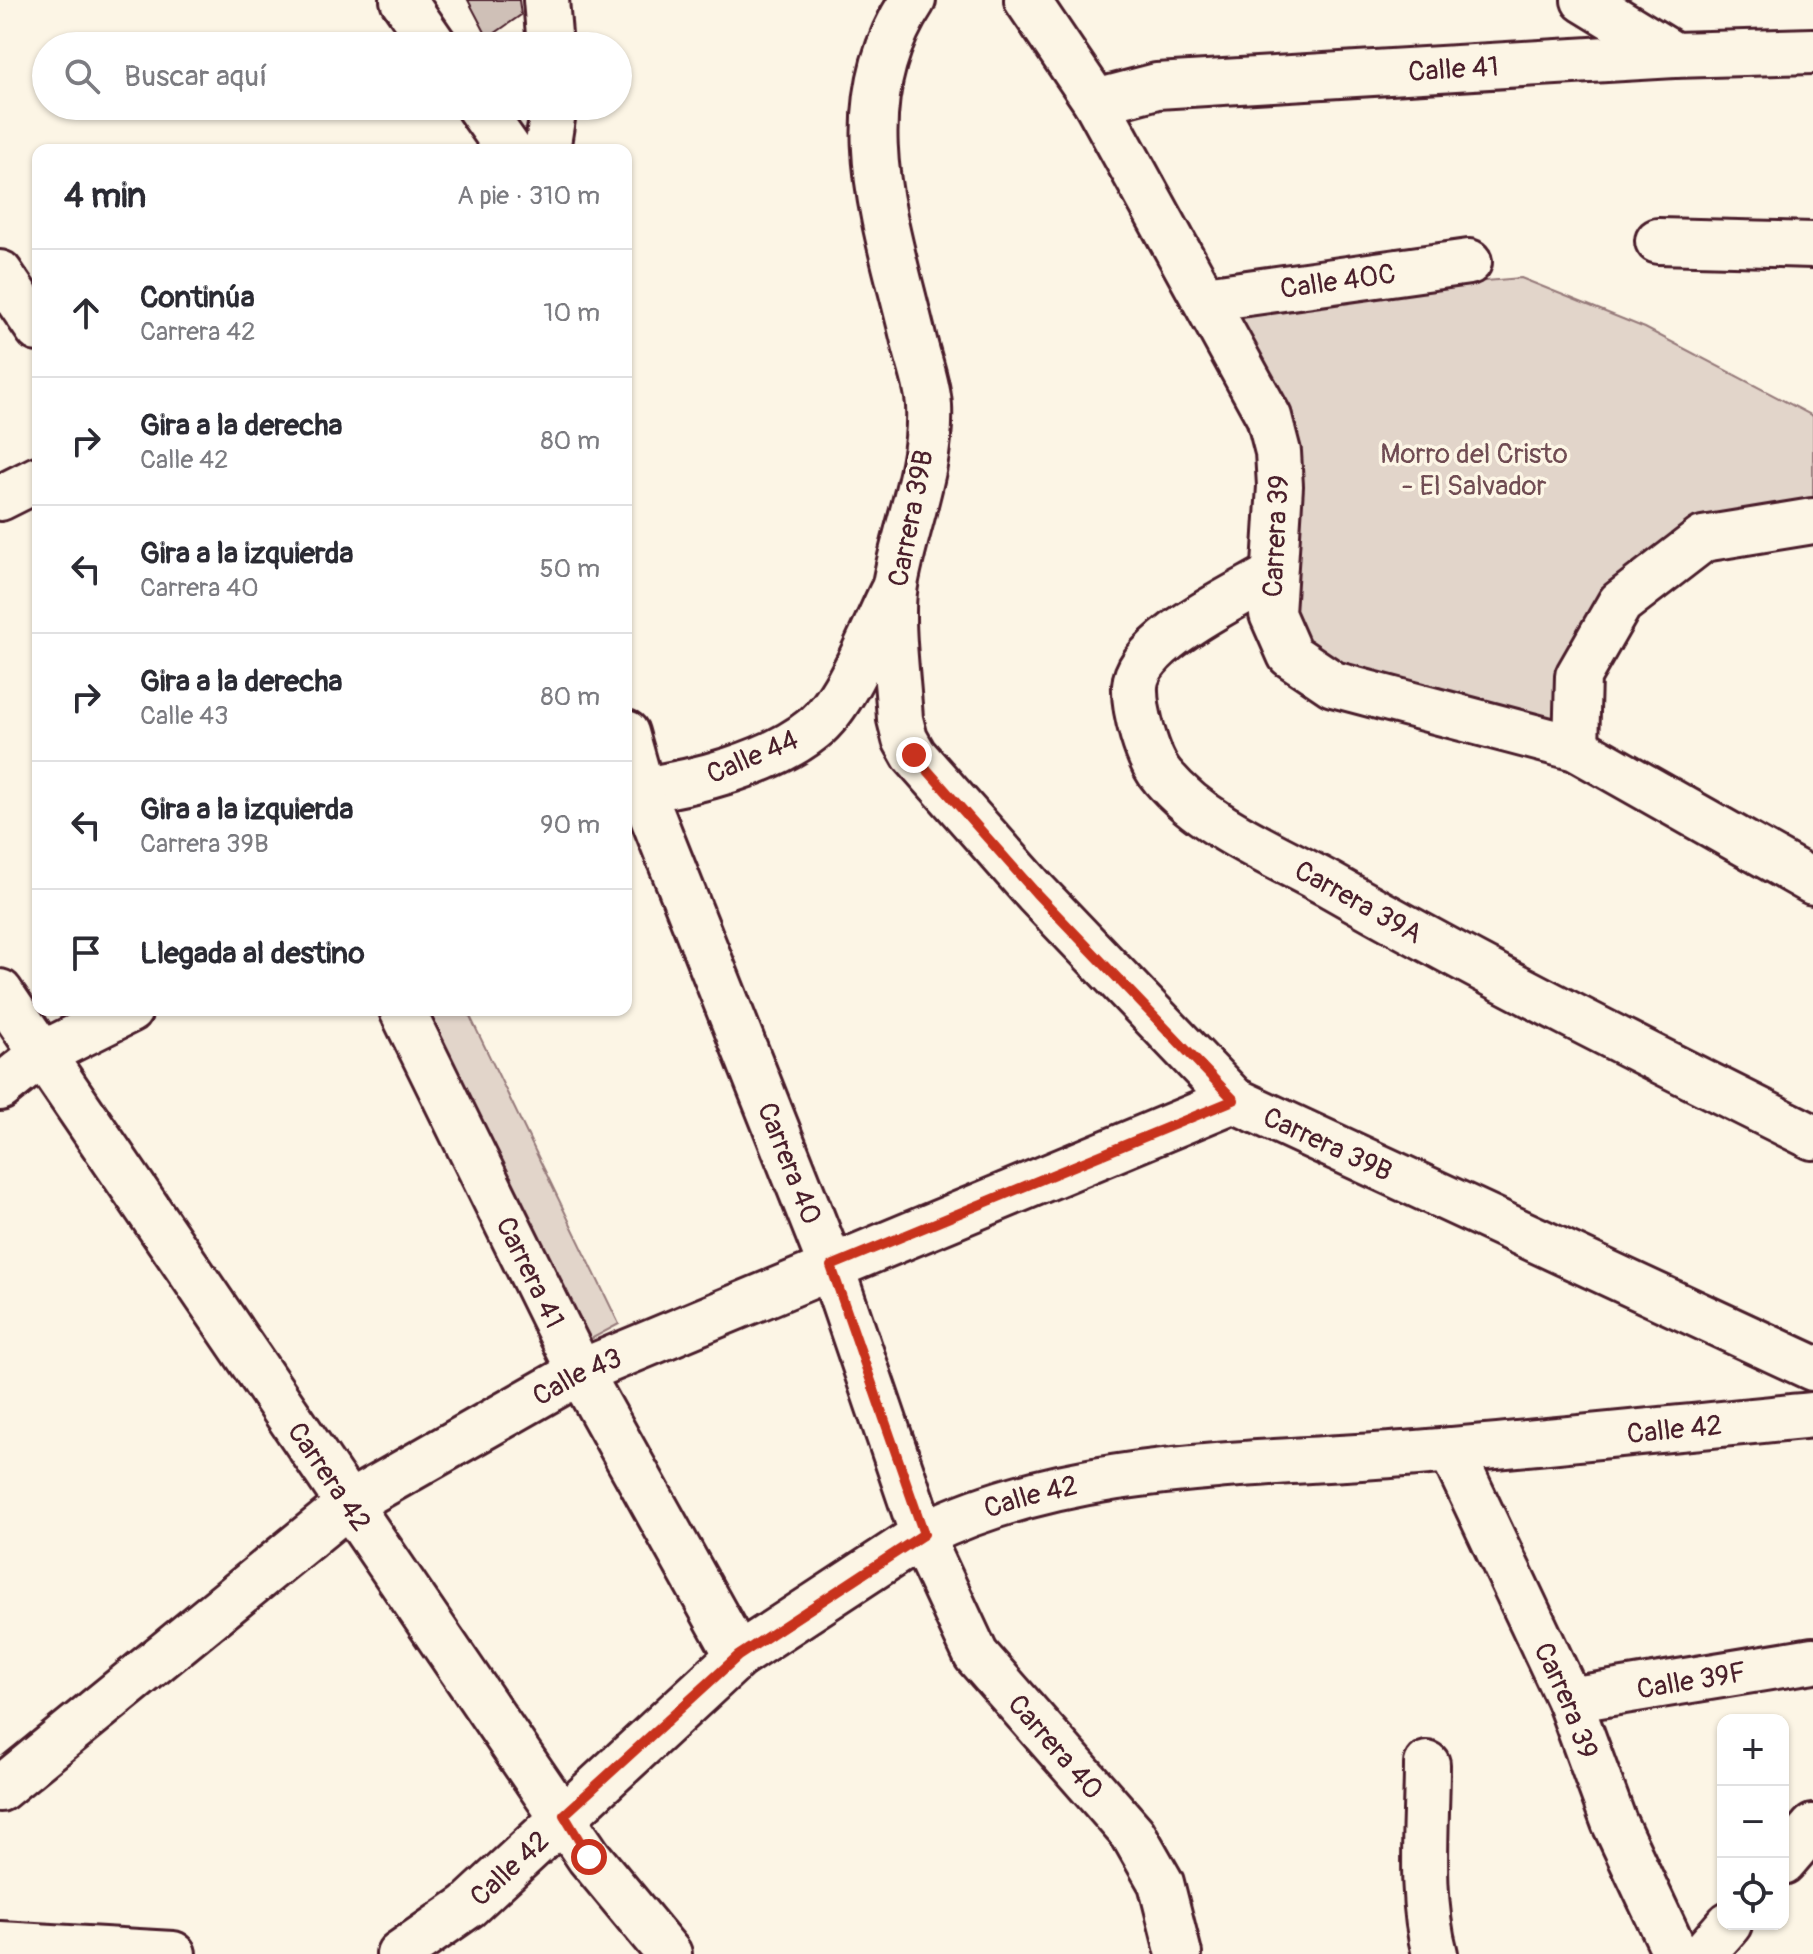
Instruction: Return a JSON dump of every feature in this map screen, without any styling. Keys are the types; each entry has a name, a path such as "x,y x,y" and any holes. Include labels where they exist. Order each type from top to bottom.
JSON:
{"street":[{"path":"403,0 425,32"},
{"path":"546,0 549,32"},
{"name":"Carrera 39B","path":"913,0 897,23 874,102 873,161 929,406 923,468 894,589 900,719 905,739 914,755 1036,893 1234,1100 1813,1368"},
{"name":"Carrera 39","path":"1027,0 1096,102 1269,417 1278,452 1280,486 1272,614 1290,655 1333,684 1576,748 1813,882"},
{"path":"1584,0 1674,55"},
{"name":"Calle 41","path":"1096,102 1157,86 1674,55 1813,51"},
{"path":"488,120 505,144"},
{"path":"548,144 552,120"},
{"path":"1658,241 1813,245"},
{"name":"Calle 40C","path":"1205,299 1469,262"},
{"path":"0,273 32,320"},
{"path":"0,498 32,482"},
{"path":"1576,748 1578,676 1620,603 1703,539 1813,521"},
{"name":"Carrera 39A","path":"1273,575 1172,635 1148,655 1134,684 1144,743 1161,776 1202,813 1474,967 1813,1137"},
{"name":"Calle 44","path":"634,793 738,767 815,728 850,675 894,589"},
{"name":"Carrera 40","path":"634,793 831,1266 930,1556 976,1655 1133,1834 1161,1883 1179,1954"},
{"name":"Carrera 42","path":"0,992 564,1815 589,1857 669,1954"},
{"path":"0,1088 42,1054 118,1016"},
{"name":"Carrera 41","path":"405,1016 580,1372 738,1656"},
{"name":"Calle 43","path":"0,1789 350,1503 580,1372 1234,1100"},
{"name":"Calle 42","path":"399,1954 468,1906 738,1656 924,1534 958,1517 1013,1500 1121,1476 1451,1450 1813,1415"},
{"name":"Carrera 39","path":"1451,1450 1569,1700 1614,1822 1676,1954"},
{"name":"Calle 39F","path":"1569,1700 1813,1660"},
{"path":"1427,1764 1427,1888 1429,1932 1435,1954"},
{"path":"1786,1858 1813,1827"},
{"path":"1703,1954 1724,1930"},
{"path":"0,1944 173,1954"}],"green space":[{"name":"Morro del Cristo - El Salvador","path":"1521,278 1645,328 1813,416 1813,516 1611,595 1569,739 1283,646 1287,487 1214,304"},
{"path":"423,1016 470,1016 619,1324 591,1339"}],"building":[{"path":"468,0 519,0 521,15 497,32 485,32"}],"route":[{"path":"589,1857 564,1815 738,1656 924,1534 831,1266 1234,1100 1036,893 914,755"}]}
